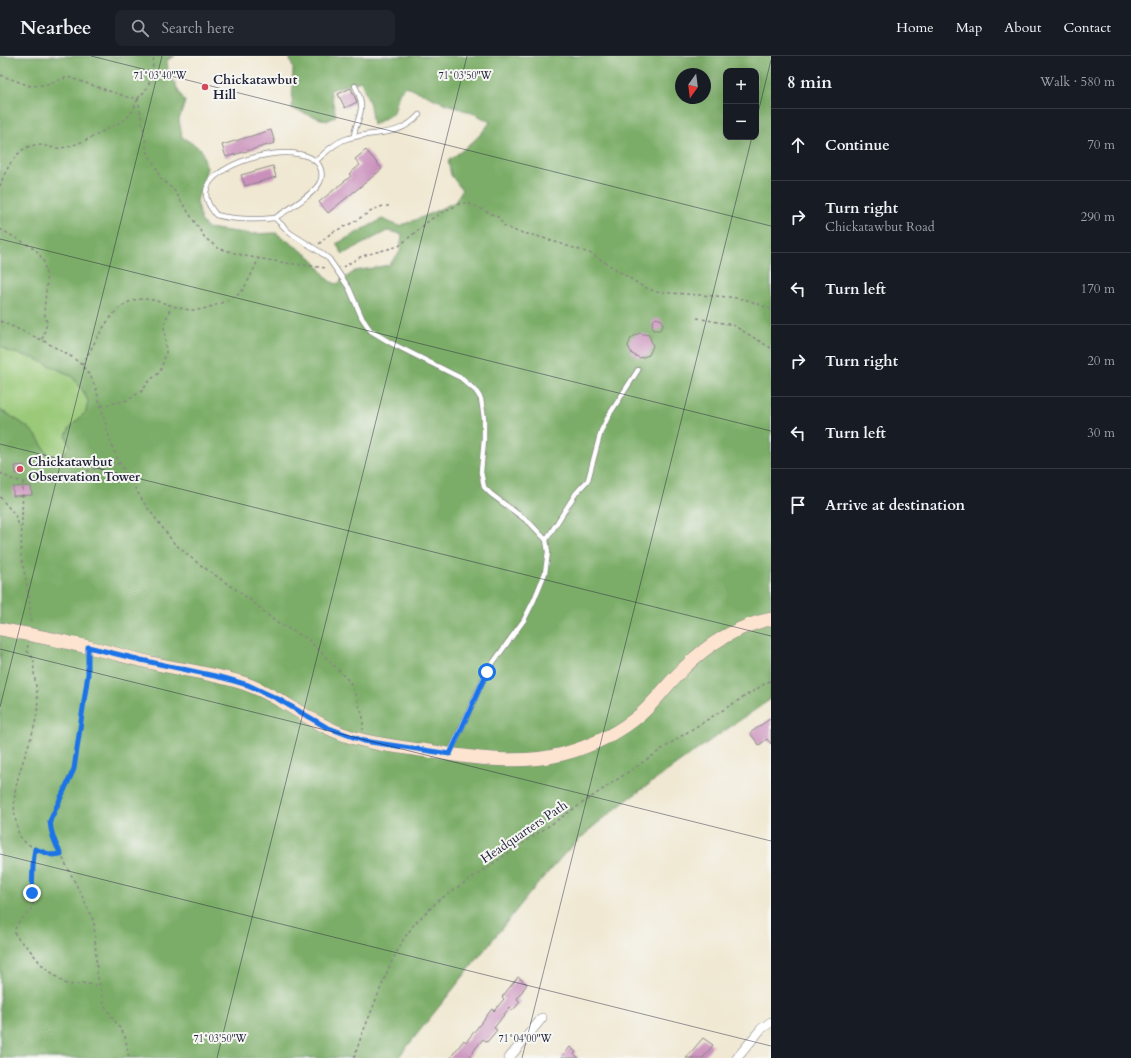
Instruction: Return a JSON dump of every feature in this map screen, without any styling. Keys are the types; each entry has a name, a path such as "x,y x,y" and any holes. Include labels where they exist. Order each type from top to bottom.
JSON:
{"main road":[{"path":"0,629 88,647 224,678 248,685 278,699 326,727 364,741 491,760 524,760 562,754 590,746 607,737 635,719 683,668 709,647 737,631 756,623 771,619"}],"street":[{"path":"509,1058 542,1018"},
{"path":"737,1058 761,1028 771,1022"}],"lane":[{"path":"354,137 361,108 360,99 355,86"},
{"path":"316,161 334,145 346,139 398,130 411,123 419,115"},
{"path":"278,153 292,153 306,155 316,161 322,173 318,186 311,193 275,218 257,220 235,219 216,215 207,201 206,192 210,181 218,173 254,157 278,153"},
{"path":"275,218 290,232 329,259 349,288 360,314 371,331 391,343 461,378 476,391 481,399 484,418 484,440 481,472 484,487 530,524 546,540"},
{"path":"450,754 487,672 524,620 539,590 545,573 547,559 546,540 576,493 588,480 601,431 609,415 638,370"}],"path":[{"path":"0,186 3,177 17,154 29,146 37,145 58,148 68,147 95,136 127,118 133,111 138,98 146,91 150,82 154,56"},
{"path":"0,75 30,86 44,85 68,77 127,97 138,98"},
{"path":"336,269 362,256 400,246 431,219 459,204 465,203 473,205 498,217 504,226 518,232 543,238 592,254 642,286 657,292 729,297 747,300 771,309"},
{"path":"315,248 322,239 331,233 375,209 383,206 390,206"},
{"path":"0,229 38,252 44,262 47,282 44,311 47,323 42,340"},
{"path":"82,365 114,313 123,305 135,299 147,298 171,306 194,310 215,306 230,300 243,289 259,258"},
{"path":"101,406 128,400 142,391 149,381 160,372 166,353 164,324 171,306"},
{"path":"697,318 733,325 771,348"},
{"path":"0,321 42,340 72,357 82,365 91,377 96,389 111,443 120,463 144,503 174,543 195,561 252,601 277,623 308,639 350,682 363,716 364,741"},
{"path":"0,474 23,482 58,478 120,463"},
{"path":"23,482 21,555 29,596 30,613"},
{"path":"0,497 15,515 21,529"},
{"path":"88,647 88,674 74,769 50,821 55,843 94,922 98,974 105,1006 125,1036 129,1058"},
{"path":"34,659 33,672 36,684 37,712 32,738 22,763 16,787 14,817 21,839 35,849 52,855 61,854"},
{"name":"Headquarters Path","path":"354,1058 390,964 403,940 415,923 439,900 686,733 771,680"},
{"path":"35,849 32,865 33,904 30,911 18,923 15,929 15,934 41,964 64,983 70,985 82,983 100,986"}],"green space":[{"path":"0,56 175,56 167,60 168,71 185,102 179,120 182,137 201,149 207,168 197,201 201,220 207,228 252,234 276,233 312,258 329,281 337,284 355,271 389,265 400,252 402,234 387,231 343,254 336,244 382,219 399,226 455,202 462,190 451,175 448,161 476,139 490,122 477,115 439,101 405,86 399,93 394,113 373,125 370,105 361,81 330,90 336,116 327,121 292,109 293,68 289,56 771,56 771,699 627,800 594,826 566,852 530,893 398,1058 0,1058 0,410 18,420 34,433 47,452 58,460 70,446 66,436 70,427 86,412 88,401 72,376 34,358 7,351 0,345"},
{"path":"0,345 7,351 34,358 72,376 83,391 88,401 86,412 70,427 66,436 70,446 58,460 47,452 34,433 18,420 0,410"}],"building":[{"path":"351,88 357,102 345,108 338,94"},
{"path":"271,130 275,143 226,157 222,145"},
{"path":"366,150 382,169 328,213 319,202 351,176 349,174 360,165 355,159"},
{"path":"273,166 276,177 245,186 241,175"},
{"path":"656,318 662,320 663,326 660,330 653,330 652,322"},
{"path":"639,333 649,335 653,346 649,355 640,358 632,354 628,346 631,338"},
{"name":"Chickatawbut Observation Tower","path":"24,465 24,473 16,474 15,466"},
{"path":"31,486 32,495 13,496 13,487"},
{"path":"771,718 771,744 767,739 759,745 750,733"},
{"path":"518,977 527,984 517,999 520,1002 513,1010 510,1007 494,1028 497,1030 487,1042 483,1039 468,1058 450,1058 464,1040 466,1042 492,1009 494,1011 504,999 502,997"},
{"path":"703,1038 713,1045 703,1058 686,1058"},
{"path":"570,1047 576,1052 574,1054 579,1058 561,1058"}],"place":[{"name":"Chickatawbut Hill","path":"205,87"},
{"name":"Chickatawbut Observation Tower","path":"20,469"}],"route":[{"path":"32,893 32,865 35,849 52,855 61,854 55,843 50,821 74,769 88,674 88,647 192,672 224,678 248,685 278,699 326,727 364,741 450,754 487,672"}]}
